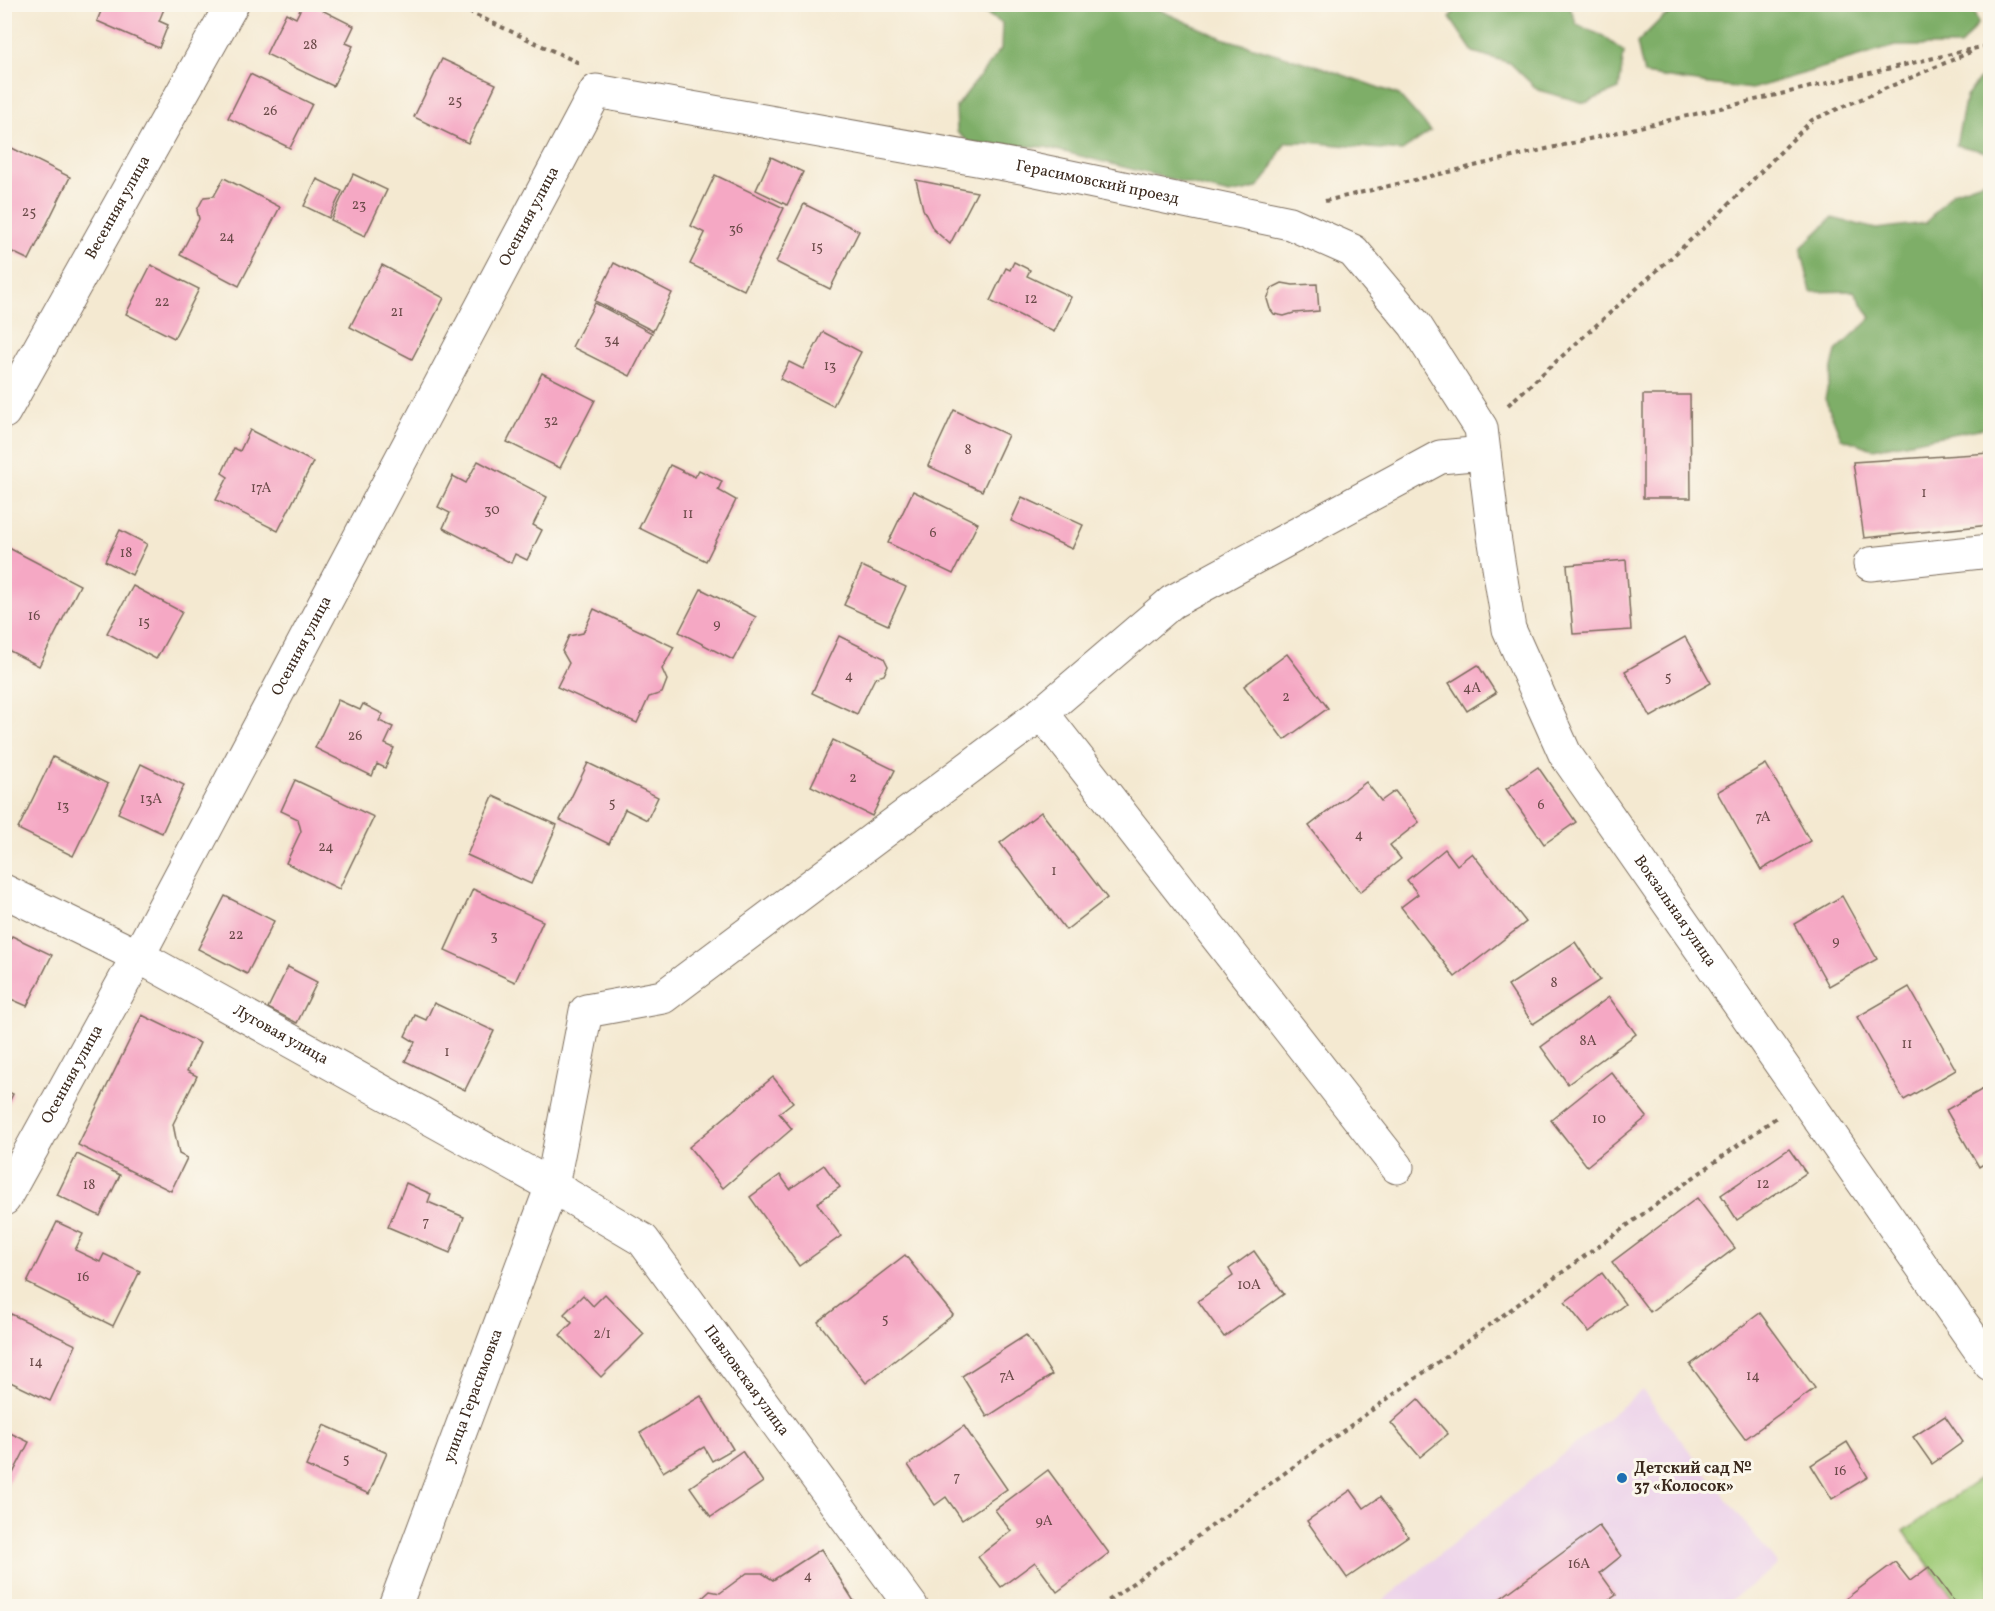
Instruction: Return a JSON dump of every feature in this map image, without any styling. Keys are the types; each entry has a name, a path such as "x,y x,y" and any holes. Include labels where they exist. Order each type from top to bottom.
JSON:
{"street":[{"name":"Весенняя улица","path":"4,412 232,4"},
{"name":"Герасимовский проезд","path":"596,91 1027,168 1290,224 1353,251 1415,325 1483,440"},
{"name":"Осенняя улица","path":"4,1199 138,956 596,91"},
{"path":"1397,1167 1042,712 1172,602 1440,457 1483,440"},
{"name":"Вокзальная улица","path":"1483,440 1494,536 1509,629 1565,754 1990,1364"},
{"path":"1870,564 1990,551"},
{"name":"улица Герасимовка","path":"395,1606 552,1186 586,1011 663,997 1042,712"},
{"name":"Луговая улица","path":"4,891 138,956 552,1186"},
{"name":"Павловская улица","path":"552,1186 643,1240 911,1606"}],"path":[{"path":"452,4 597,72 596,91"},
{"path":"1483,440 1716,217 1812,120 1990,44"},
{"path":"1315,203 1985,46"},
{"path":"1101,1606 1804,1097"}],"shaded area":[{"name":"Детский сад № 37 «Колосок»","path":"1642,1390 1778,1565 1723,1606 1376,1606"}],"green space":[{"path":"933,5 1148,5 1222,38 1321,67 1399,95 1431,131 1402,151 1286,142 1270,172 1257,187 1229,194 1045,147 971,144 957,132 956,107 1001,49 1002,23 978,9 944,12"},
{"path":"1458,5 1569,5 1577,25 1603,36 1624,52 1619,89 1585,103 1538,90 1510,63 1473,52 1450,18"},
{"path":"1691,5 1971,5 1978,23 1960,46 1895,46 1752,89 1644,74 1637,43 1662,18"},
{"path":"1990,65 1990,153 1956,145 1966,97"},
{"path":"1990,179 1990,427 1873,449 1841,438 1825,399 1836,351 1871,318 1854,291 1811,292 1801,248 1832,218 1876,229 1926,223 1953,192"},
{"path":"1990,1472 1990,1606 1958,1606 1904,1531"}],"building":[{"path":"104,4 166,4 159,21 168,25 159,48 97,21"},
{"path":"303,4 310,4 354,26 346,43 353,46 333,86 266,54 286,13 296,18"},
{"path":"442,59 496,84 468,143 414,117"},
{"path":"250,74 312,104 290,148 228,118"},
{"path":"4,144 70,177 29,260 4,248"},
{"path":"771,157 803,172 787,205 756,190"},
{"path":"353,174 387,190 365,236 331,220"},
{"path":"715,175 784,208 744,290 690,264 705,233 691,226"},
{"path":"224,178 280,207 239,286 180,255 199,219 197,210 204,197 214,196"},
{"path":"317,179 342,191 329,218 304,206"},
{"path":"916,180 977,192 950,244 933,229 923,209"},
{"path":"804,204 859,231 830,289 776,262"},
{"path":"1014,262 1030,270 1027,276 1071,297 1054,332 990,301 1006,268 1010,270"},
{"path":"614,263 672,293 653,331 595,301"},
{"path":"151,265 199,289 174,338 126,314"},
{"path":"382,265 444,298 412,359 350,327"},
{"path":"1282,283 1317,284 1319,311 1284,316 1274,314 1267,299 1272,288"},
{"path":"595,303 652,333 630,376 572,347"},
{"path":"823,332 861,352 833,406 780,379 789,362 803,369"},
{"path":"542,373 595,400 560,468 507,442"},
{"path":"1643,395 1690,395 1691,498 1643,498"},
{"path":"954,410 1008,435 982,491 928,466"},
{"path":"250,430 313,462 278,531 216,500 228,477 222,473 234,448 240,451"},
{"path":"1990,453 1990,525 1864,538 1853,462"},
{"path":"478,461 547,497 533,525 542,530 527,560 515,554 511,563 443,528 450,513 438,507 453,476 466,483"},
{"path":"670,465 695,477 699,470 722,481 718,490 736,500 706,561 639,528"},
{"path":"913,491 978,523 953,574 888,543"},
{"path":"1022,497 1083,525 1072,549 1011,521"},
{"path":"120,530 147,544 132,575 105,561"},
{"path":"7,547 80,585 39,666 4,648 4,551"},
{"path":"1626,560 1631,630 1573,634 1567,565"},
{"path":"862,566 906,587 888,625 844,605"},
{"path":"133,586 182,612 156,659 107,633"},
{"path":"701,589 756,617 733,660 679,632"},
{"path":"594,609 674,647 662,669 667,680 662,693 649,697 637,723 557,687 569,663 562,651 569,636 583,633"},
{"path":"839,636 884,658 888,666 884,675 875,678 857,714 812,693"},
{"path":"1685,637 1711,683 1651,717 1625,671"},
{"path":"1287,654 1328,708 1284,740 1244,686"},
{"path":"1478,665 1496,693 1467,711 1449,683"},
{"path":"338,700 360,710 363,704 383,714 379,721 393,727 385,744 394,748 385,768 377,764 372,776 315,748"},
{"path":"833,740 895,770 872,816 811,786"},
{"path":"53,757 108,784 73,856 18,829"},
{"path":"588,763 658,797 647,820 625,809 609,844 560,820"},
{"path":"141,764 184,785 162,833 118,813"},
{"path":"1766,764 1810,841 1761,870 1717,792"},
{"path":"1538,767 1576,822 1544,844 1506,789"},
{"path":"295,780 374,817 339,889 286,863 301,831 298,819 281,811"},
{"path":"1366,782 1381,801 1395,791 1419,822 1390,845 1401,859 1360,892 1309,826"},
{"path":"493,796 557,825 531,884 467,855"},
{"path":"1041,812 1107,898 1066,930 1000,843"},
{"path":"1445,849 1457,865 1472,853 1526,922 1455,977 1401,907 1418,894 1407,880"},
{"path":"473,889 543,921 515,982 445,950"},
{"path":"225,896 274,921 247,974 198,949"},
{"path":"1842,896 1877,959 1829,986 1794,924"},
{"path":"12,936 52,955 27,1006 4,996 4,952"},
{"path":"1575,942 1600,980 1533,1024 1508,986"},
{"path":"288,967 317,982 297,1023 268,1008"},
{"path":"1909,987 1956,1070 1904,1100 1857,1017"},
{"path":"1609,997 1636,1034 1568,1084 1541,1047"},
{"path":"434,1003 494,1031 465,1090 405,1061 415,1042 405,1036 415,1015 426,1020"},
{"path":"142,1015 200,1043 187,1071 197,1076 173,1124 179,1154 187,1158 171,1191 78,1145"},
{"path":"1611,1072 1647,1117 1587,1166 1551,1120"},
{"path":"773,1077 793,1102 779,1113 792,1129 723,1188 689,1147"},
{"path":"1990,1085 1990,1160 1979,1167 1946,1110"},
{"path":"4,1090 13,1094 4,1112"},
{"path":"1789,1149 1806,1173 1737,1220 1721,1195"},
{"path":"77,1154 120,1175 100,1216 57,1195"},
{"path":"824,1165 840,1187 817,1203 841,1236 799,1266 750,1197 780,1175 790,1189"},
{"path":"406,1183 431,1194 428,1202 464,1217 450,1253 388,1227"},
{"path":"1697,1198 1735,1248 1650,1312 1612,1262"},
{"path":"57,1222 83,1234 75,1250 100,1262 104,1254 140,1271 113,1326 27,1283"},
{"path":"1254,1251 1284,1294 1224,1337 1198,1301 1233,1276 1229,1269"},
{"path":"905,1255 953,1315 866,1383 818,1322"},
{"path":"1602,1273 1625,1304 1589,1332 1565,1302"},
{"path":"605,1294 644,1334 601,1377 560,1335 572,1323 564,1314 583,1295 593,1306"},
{"path":"1760,1313 1815,1388 1745,1439 1690,1365"},
{"path":"11,1314 76,1345 50,1401 4,1379 4,1329"},
{"path":"1026,1335 1052,1375 987,1417 962,1376"},
{"path":"701,1396 733,1449 712,1461 704,1447 663,1472 640,1433"},
{"path":"1418,1399 1448,1434 1420,1457 1391,1423"},
{"path":"1945,1416 1963,1442 1932,1464 1913,1437"},
{"path":"324,1425 387,1453 369,1494 306,1466"},
{"path":"964,1426 1007,1489 962,1520 946,1497 935,1505 908,1465"},
{"path":"4,1430 29,1442 4,1491"},
{"path":"1847,1442 1868,1477 1832,1499 1811,1465"},
{"path":"742,1451 763,1482 711,1517 690,1487"},
{"path":"1048,1470 1109,1553 1057,1592 1035,1562 1001,1587 978,1557 1011,1531 995,1510"},
{"path":"1351,1490 1364,1508 1380,1497 1408,1536 1347,1578 1307,1521"},
{"path":"1599,1526 1621,1556 1600,1573 1616,1595 1601,1606 1490,1606"},
{"path":"821,1549 857,1606 701,1606 699,1601 710,1591 720,1593 747,1573 762,1573 773,1580"},
{"path":"1895,1562 1910,1581 1929,1567 1956,1604 1952,1606 1836,1606"}],"place":[{"name":"Детский сад № 37 «Колосок»","path":"1622,1478"}]}
